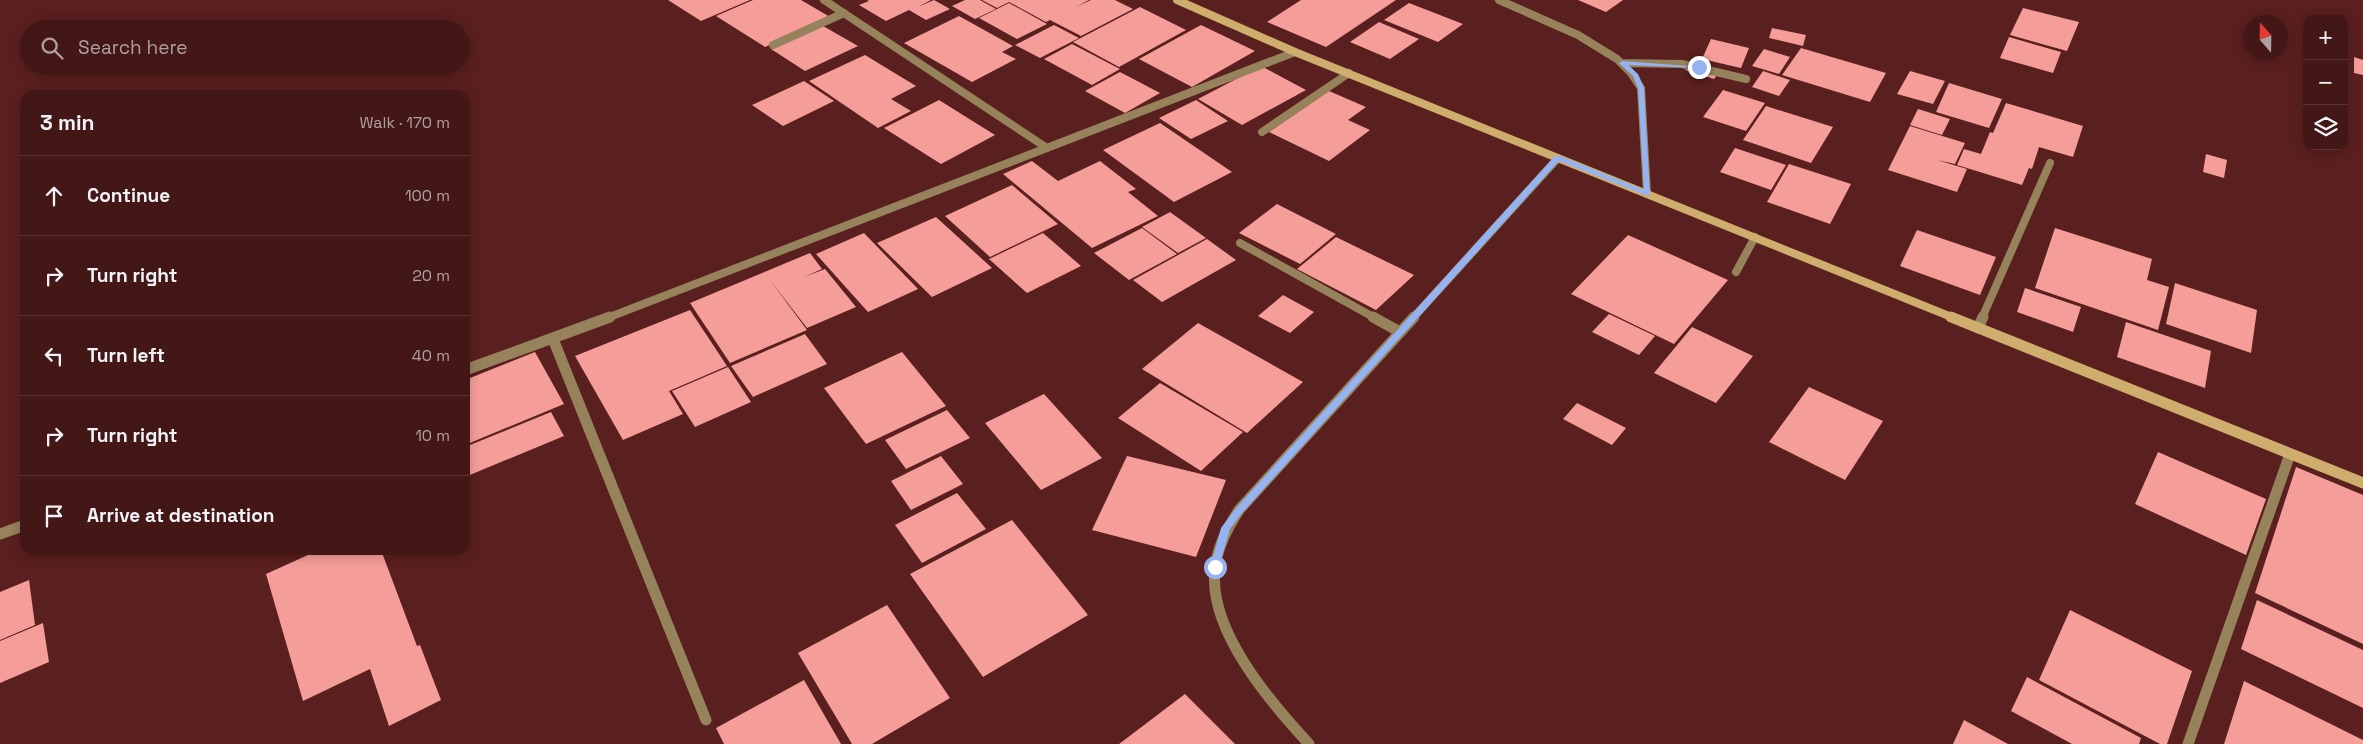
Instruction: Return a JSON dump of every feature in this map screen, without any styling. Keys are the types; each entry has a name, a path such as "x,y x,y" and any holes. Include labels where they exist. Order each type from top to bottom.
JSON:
{"main road":[{"path":"1177,0 1295,52 2363,483"}],"street":[{"path":"824,0 1047,148"},
{"path":"1499,0 1599,46 1636,75 1641,88 1647,194"},
{"path":"772,45 844,13"},
{"path":"470,368 553,339 1295,52"},
{"path":"1622,63 1682,64 1746,79"},
{"path":"1262,132 1348,73"},
{"path":"1309,744 1277,709 1237,648 1221,618 1214,586 1215,567 1218,548 1226,528 1239,510 1558,158"},
{"path":"1978,328 2050,163"},
{"path":"1736,272 1755,238"},
{"path":"1240,243 1400,332"},
{"path":"553,339 706,720"},
{"path":"2188,744 2290,454"},
{"path":"0,534 20,528"}],"building":[{"path":"668,0 750,0 701,21"},
{"path":"753,0 801,0 830,17 765,47 716,16"},
{"path":"867,0 931,0 918,7 934,0 950,9 926,20 909,10 886,21 859,5 869,1"},
{"path":"965,0 980,0 996,9 975,19 952,6"},
{"path":"982,0 1089,0 1076,7 1091,0 1115,0 1133,9 1081,36 1050,20 1046,22 1009,2 997,8"},
{"path":"1301,0 1396,0 1326,47 1267,22"},
{"path":"1578,0 1623,0 1606,12"},
{"path":"1009,3 1047,24 1017,39 979,18"},
{"path":"1409,3 1463,24 1438,42 1384,20"},
{"path":"1140,7 1186,30 1119,67 1073,42"},
{"path":"2023,8 2079,22 2067,51 2010,35"},
{"path":"959,16 1013,46 1002,52 1016,59 972,82 904,43"},
{"path":"1379,22 1419,39 1390,59 1350,42"},
{"path":"1054,25 1079,38 1040,58 1015,45"},
{"path":"1201,25 1255,51 1192,87 1139,59"},
{"path":"823,26 858,46 805,71 771,49"},
{"path":"1772,28 1806,35 1803,46 1769,38"},
{"path":"2009,37 2061,52 2053,73 2000,58"},
{"path":"1711,39 1749,48 1741,68 1702,59"},
{"path":"1072,44 1120,69 1092,85 1044,59"},
{"path":"1801,48 1886,73 1870,102 1782,75"},
{"path":"1764,49 1790,57 1779,74 1752,66"},
{"path":"865,55 916,86 891,99 911,111 878,128 809,81"},
{"path":"2354,57 2363,60 2363,75 2354,73"},
{"path":"1261,66 1306,90 1242,125 1198,99"},
{"path":"1689,66 1717,75 1714,79 1685,70"},
{"path":"1763,71 1790,80 1779,96 1752,87"},
{"path":"1910,71 1945,81 1933,104 1897,94"},
{"path":"1120,72 1160,93 1125,113 1085,91"},
{"path":"804,81 834,101 783,126 752,105"},
{"path":"1949,83 2002,99 1989,128 1936,112"},
{"path":"1723,90 1765,103 1746,131 1703,117"},
{"path":"1329,91 1366,107 1348,120 1370,130 1329,161 1269,132"},
{"path":"939,100 995,135 941,164 884,128"},
{"path":"1196,100 1228,121 1191,139 1159,118"},
{"path":"2006,103 2083,126 2073,157 2039,147 2032,169 2029,168 2022,185 1957,165 1964,149 1981,154 1990,132 1993,133"},
{"path":"1766,106 1833,127 1811,163 1743,140"},
{"path":"1918,109 1950,119 1942,135 1910,125"},
{"path":"1160,123 1232,172 1174,202 1103,150"},
{"path":"1910,126 1965,143 1955,164 1937,160 1967,169 1957,192 1888,170"},
{"path":"1735,148 1786,165 1771,190 1720,172"},
{"path":"2206,154 2227,160 2224,178 2203,172"},
{"path":"1032,161 1058,181 1100,161 1136,189 1128,192 1158,216 1092,248 1003,174"},
{"path":"1789,164 1851,184 1830,224 1767,202"},
{"path":"1012,185 1058,224 990,257 945,216"},
{"path":"1277,204 1336,234 1300,264 1239,233"},
{"path":"1170,212 1206,238 1178,253 1142,227"},
{"path":"936,217 992,268 932,297 877,243"},
{"path":"1142,228 1177,254 1129,280 1094,253"},
{"path":"2055,228 2152,259 2147,280 2169,287 2158,330 2035,288"},
{"path":"1917,230 1996,257 1980,295 1900,266"},
{"path":"864,233 918,289 868,312 816,254"},
{"path":"1043,233 1081,266 1027,293 989,259"},
{"path":"1628,235 1728,280 1674,344 1571,294"},
{"path":"1336,237 1414,275 1376,310 1297,269"},
{"path":"1207,239 1236,260 1162,302 1133,280"},
{"path":"810,253 822,269 804,277 825,269 856,307 807,328 770,280 807,330 730,363 690,303"},
{"path":"2175,283 2257,310 2251,353 2166,324"},
{"path":"2025,288 2081,307 2073,332 2017,312"},
{"path":"1283,295 1314,312 1290,333 1258,316"},
{"path":"690,310 727,366 669,391 683,414 623,440 575,356"},
{"path":"1609,314 1655,336 1639,355 1592,332"},
{"path":"2126,322 2211,351 2205,388 2117,357"},
{"path":"1198,323 1303,382 1247,433 1142,369"},
{"path":"1692,327 1753,356 1716,403 1654,373"},
{"path":"805,334 827,364 753,397 731,366"},
{"path":"535,352 564,404 470,443 470,378"},
{"path":"902,352 946,406 866,444 824,388"},
{"path":"728,367 751,402 695,427 672,391"},
{"path":"1160,383 1243,432 1201,471 1118,418"},
{"path":"1809,387 1883,421 1845,480 1769,442"},
{"path":"1044,394 1102,458 1041,490 985,423"},
{"path":"1577,403 1626,428 1612,445 1563,419"},
{"path":"947,410 970,438 906,469 885,440"},
{"path":"551,412 564,436 470,475 470,445"},
{"path":"2158,452 2266,499 2246,555 2135,504"},
{"path":"941,456 963,484 911,510 891,481"},
{"path":"1127,456 1226,480 1196,557 1092,530"},
{"path":"2296,467 2363,495 2363,644 2255,593"},
{"path":"957,493 986,529 922,563 895,525"},
{"path":"1012,520 1088,615 983,677 910,574"},
{"path":"308,555 383,555 417,646 420,645 441,700 389,726 370,669 303,701 266,574"},
{"path":"29,580 35,625 0,640 0,592"},
{"path":"2257,600 2363,650 2363,708 2241,649"},
{"path":"887,605 950,698 872,744 852,744 798,653"},
{"path":"2070,610 2192,671 2167,744 2160,744 2039,680"},
{"path":"43,623 49,662 0,683 0,641"},
{"path":"2027,677 2141,738 2139,744 2072,744 2011,711"},
{"path":"804,680 841,744 724,744 716,728"},
{"path":"2244,681 2363,740 2363,744 2224,744"},
{"path":"1185,694 1235,744 1119,744"},
{"path":"1964,720 2008,744 1953,744"}],"route":[{"path":"1215,567 1218,548 1226,528 1239,510 1558,158 1647,194 1641,88 1636,75 1622,63 1682,64 1699,67"}]}
